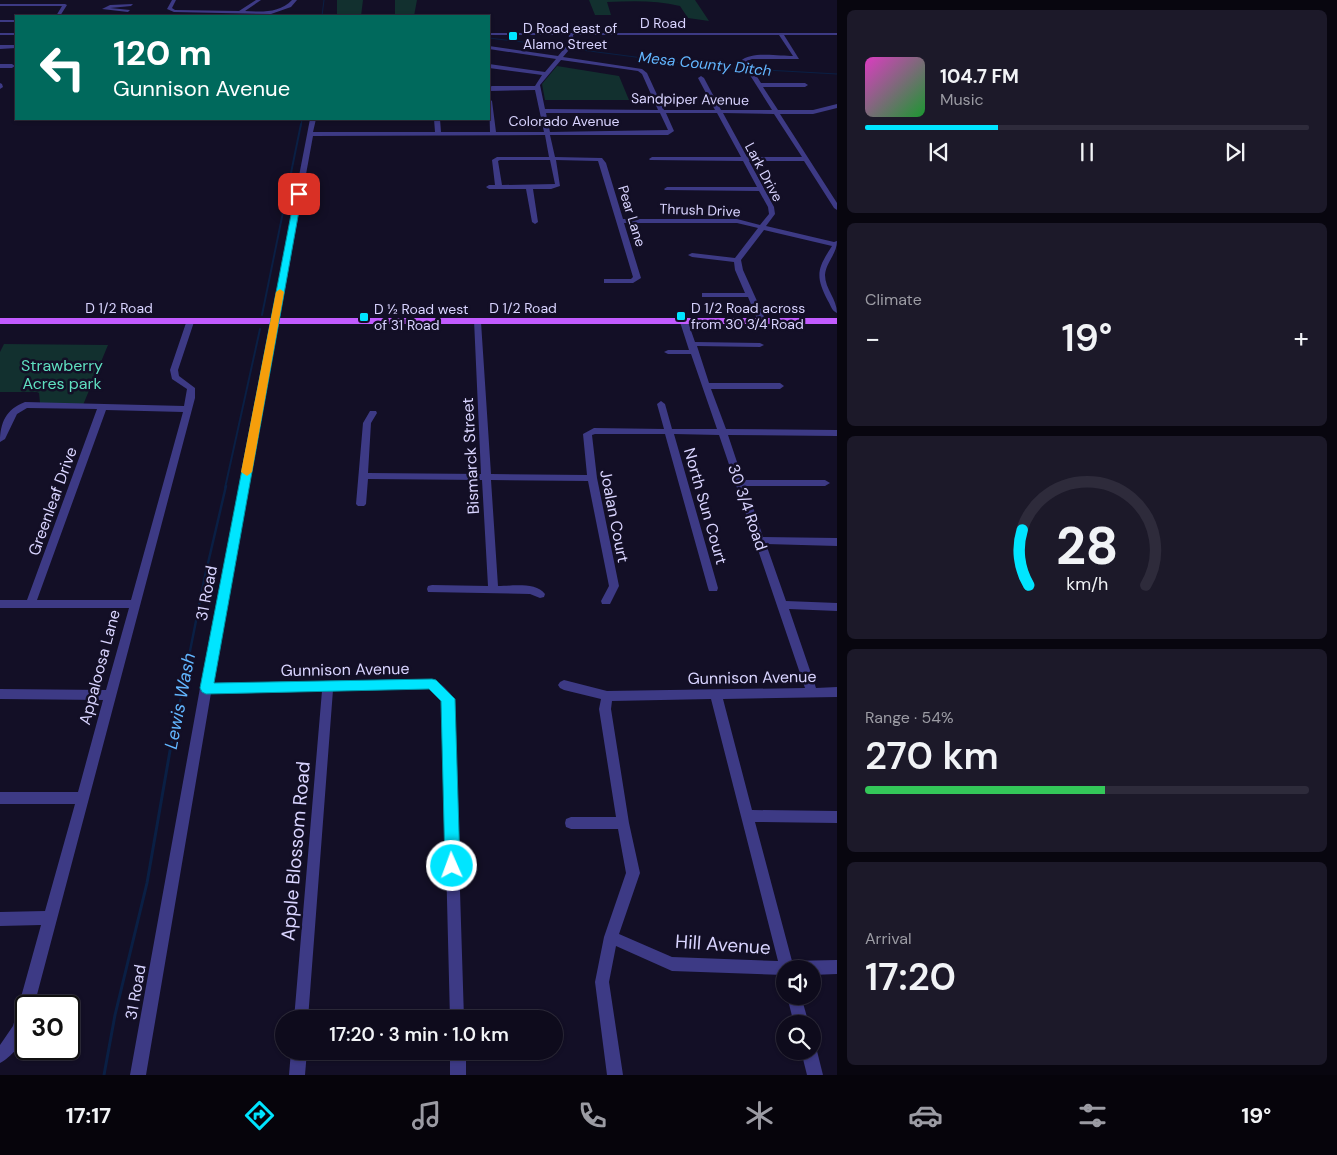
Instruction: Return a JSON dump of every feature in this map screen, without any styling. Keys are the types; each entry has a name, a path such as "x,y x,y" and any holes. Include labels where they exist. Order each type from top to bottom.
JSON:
{"main road":[{"name":"D 1/2 Road","path":"0,321 837,321"}],"street":[{"path":"0,4 3,0"},
{"path":"125,15 135,0"},
{"path":"174,0 170,8 172,10 202,14 262,15 285,9 295,0"},
{"path":"247,0 258,0"},
{"path":"238,14 258,0"},
{"path":"0,4 38,2 65,5 59,15"},
{"path":"0,21 15,21"},
{"path":"0,34 15,34"},
{"name":"D Road","path":"490,34 837,34"},
{"path":"489,187 529,187 556,185 558,182 538,84 572,42 571,34"},
{"path":"780,34 797,58 746,59 744,61 837,208"},
{"path":"0,54 3,47"},
{"path":"490,47 640,70 644,73 662,110"},
{"path":"0,66 12,66"},
{"path":"490,66 546,74"},
{"name":"Lark Drive","path":"701,78 772,214 737,260"},
{"path":"760,85 805,85"},
{"path":"490,89 538,88"},
{"name":"Sandpiper Avenue","path":"543,111 813,112 837,106"},
{"path":"490,107 494,133"},
{"name":"Colorado Avenue","path":"310,134 668,134 671,131 662,110"},
{"name":"31 Road","path":"138,1075 206,688 313,120"},
{"path":"438,120 438,134"},
{"path":"499,187 495,160 498,158 553,158"},
{"name":"Pear Lane","path":"553,158 600,159 621,221 637,278 636,281 607,281"},
{"path":"652,159 806,159"},
{"path":"529,187 535,222"},
{"path":"667,188 760,189"},
{"name":"Thrush Drive","path":"621,221 737,222 836,244"},
{"path":"836,244 821,270 820,279 837,311"},
{"path":"692,255 737,260 739,270 762,322"},
{"path":"705,295 750,295"},
{"name":"Appaloosa Lane","path":"0,1055 9,1047 20,1029 191,398 191,388 175,377 174,370 190,322"},
{"name":"Bismarck Street","path":"477,322 493,589"},
{"name":"30 3/4 Road","path":"684,322 812,692"},
{"path":"668,352 693,348 760,345"},
{"path":"706,386 780,386"},
{"name":"North Sun Court","path":"662,404 714,588"},
{"path":"0,439 13,412 25,405 188,409"},
{"name":"Greenleaf Drive","path":"30,605 102,408"},
{"path":"361,504 367,423 373,413"},
{"name":"Joalan Court","path":"606,601 614,586 592,478 587,434 594,431 670,432"},
{"path":"670,432 837,433"},
{"path":"363,476 592,478"},
{"path":"739,483 825,483"},
{"path":"759,540 837,542"},
{"path":"432,588 531,590 540,594"},
{"path":"0,604 134,604"},
{"path":"782,605 837,607"},
{"name":"Gunnison Avenue","path":"206,688 432,684 448,699 457,1010"},
{"name":"Gunnison Avenue","path":"564,685 608,696 837,692"},
{"name":"Apple Blossom Road","path":"303,1010 328,686"},
{"path":"0,694 110,695"},
{"path":"716,694 785,960"},
{"path":"608,696 605,709 633,874 611,937 602,982 615,1075"},
{"path":"0,798 83,798"},
{"path":"748,816 837,817"},
{"path":"571,824 623,824"},
{"path":"0,919 50,918"},
{"name":"Hill Avenue","path":"611,937 672,964 776,968"},
{"name":"Hill Avenue","path":"821,967 837,967"},
{"path":"297,1075 298,1060"},
{"path":"458,1060 458,1075"},
{"path":"811,1060 815,1075"}],"green space":[{"path":"337,0 363,0 361,15 337,15"},
{"path":"395,0 417,0 414,15 395,15"},
{"path":"589,0 695,0 709,21 688,18 680,6 635,1 607,2 611,15 595,15"},
{"path":"557,66 619,76 629,100 545,100 542,84"},
{"name":"Strawberry Acres park","path":"4,344 108,345 83,405 40,403 39,393 37,392 0,392 0,352"}],"waterway":[{"name":"Lewis Wash","path":"322,15 324,0"},
{"name":"Mesa County Ditch","path":"490,38 564,47"},
{"name":"Mesa County Ditch","path":"574,49 712,67 837,74"},
{"name":"Lewis Wash","path":"301,126 302,120"},
{"name":"Lewis Wash","path":"262,315 301,124"},
{"name":"Lewis Wash","path":"225,488 260,329"},
{"name":"Lewis Wash","path":"171,746 205,576 226,486"},
{"name":"Lewis Wash","path":"104,1075 115,1015 147,883 171,745"}],"slow traffic":[{"path":"247,472 280,292"}],"place":[{"name":"D Road east of Alamo Street","path":"513,36"},
{"name":"D 1/2 Road across from 30 3/4 Road","path":"681,316"},
{"name":"D ½ Road west of 31 Road","path":"364,317"}],"route":[{"path":"299,194 206,688 432,684 448,699 452,866"}]}
